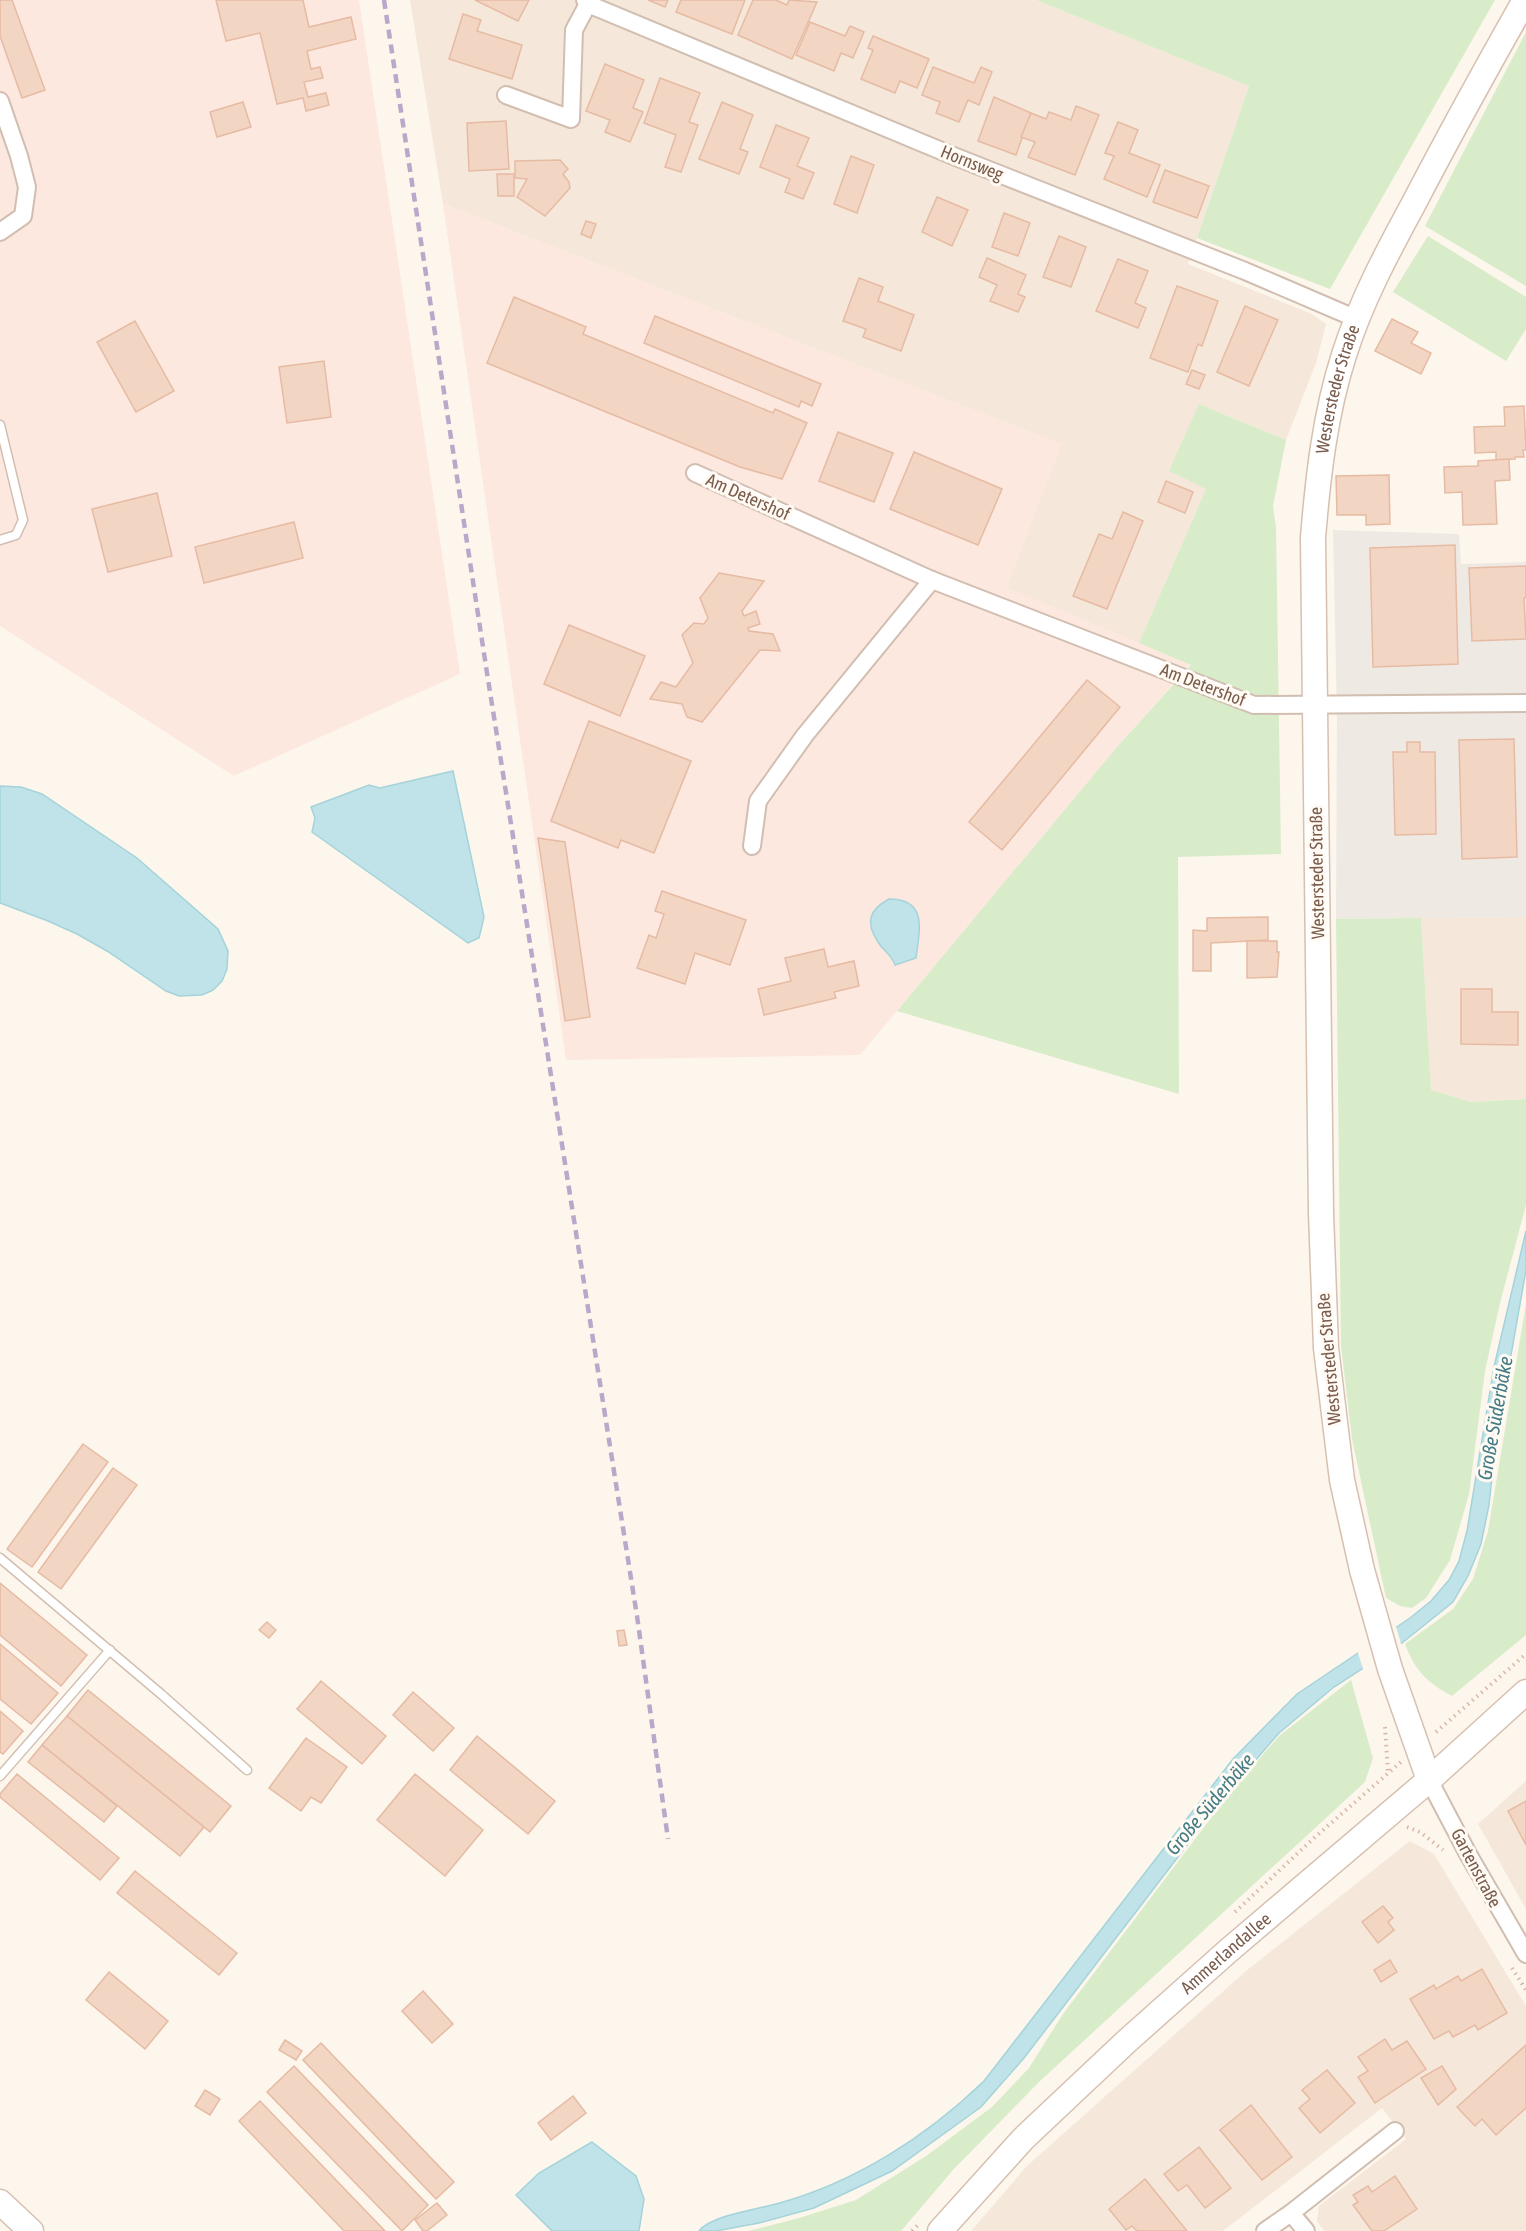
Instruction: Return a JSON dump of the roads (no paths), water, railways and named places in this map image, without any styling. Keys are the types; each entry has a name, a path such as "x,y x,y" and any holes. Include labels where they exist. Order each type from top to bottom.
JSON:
{"main road":[{"name":"Westersteder Straße","path":"1429,1780 1376,1623 1342,1480 1326,1348 1321,1213 1313,538 1317,487 1332,400 1357,319 1371,285 1447,139 1525,0"},
{"name":"Ammerlandallee","path":"940,2231 1023,2139 1127,2041 1228,1951 1429,1780 1526,1692"},
{"path":"0,2202 31,2231"}],"street":[{"name":"Hornsweg","path":"506,95 571,119 574,30 586,2 956,157 1245,271 1357,319"},
{"path":"0,101 27,187 23,216 0,232"},
{"name":"Am Detershof","path":"695,473 932,580 1254,705 1526,703"},
{"path":"752,846 758,801 805,735 932,580"},
{"name":"Gartenstraße","path":"1429,1780 1468,1854 1526,1954"},
{"path":"1265,2231 1395,2131"},
{"path":"1291,2213 1306,2231"}],"lane":[{"path":"0,425 23,520 16,535 0,540"},
{"path":"0,1558 248,1770"},
{"path":"0,1776 110,1650"}],"water":[{"path":"453,771 484,917 479,938 468,943 312,832 315,818 311,807 369,785 380,788"},
{"path":"0,786 21,787 42,794 137,858 218,929 228,951 227,969 222,981 213,990 202,995 179,996 166,991 107,951 77,934 0,903"},
{"path":"889,899 902,900 911,905 919,919 916,958 895,965 878,942 870,923 873,912"},
{"name":"Große Süderbäke","path":"1526,1231 1526,1270 1496,1440 1489,1505 1481,1544 1468,1576 1453,1602 1402,1643 1334,1687 1279,1733 1224,1797 1024,2058 981,2107 892,2171 814,2208 759,2223 716,2231 699,2231 723,2217 805,2195 861,2171 913,2139 962,2102 984,2081 1233,1759 1297,1694 1410,1618 1431,1601 1449,1580 1459,1561 1467,1531 1494,1367"},
{"path":"592,2142 636,2176 644,2199 639,2231 552,2231 516,2195 539,2173"}],"railway":[{"path":"384,0 487,673 637,1616 668,1839"}]}
